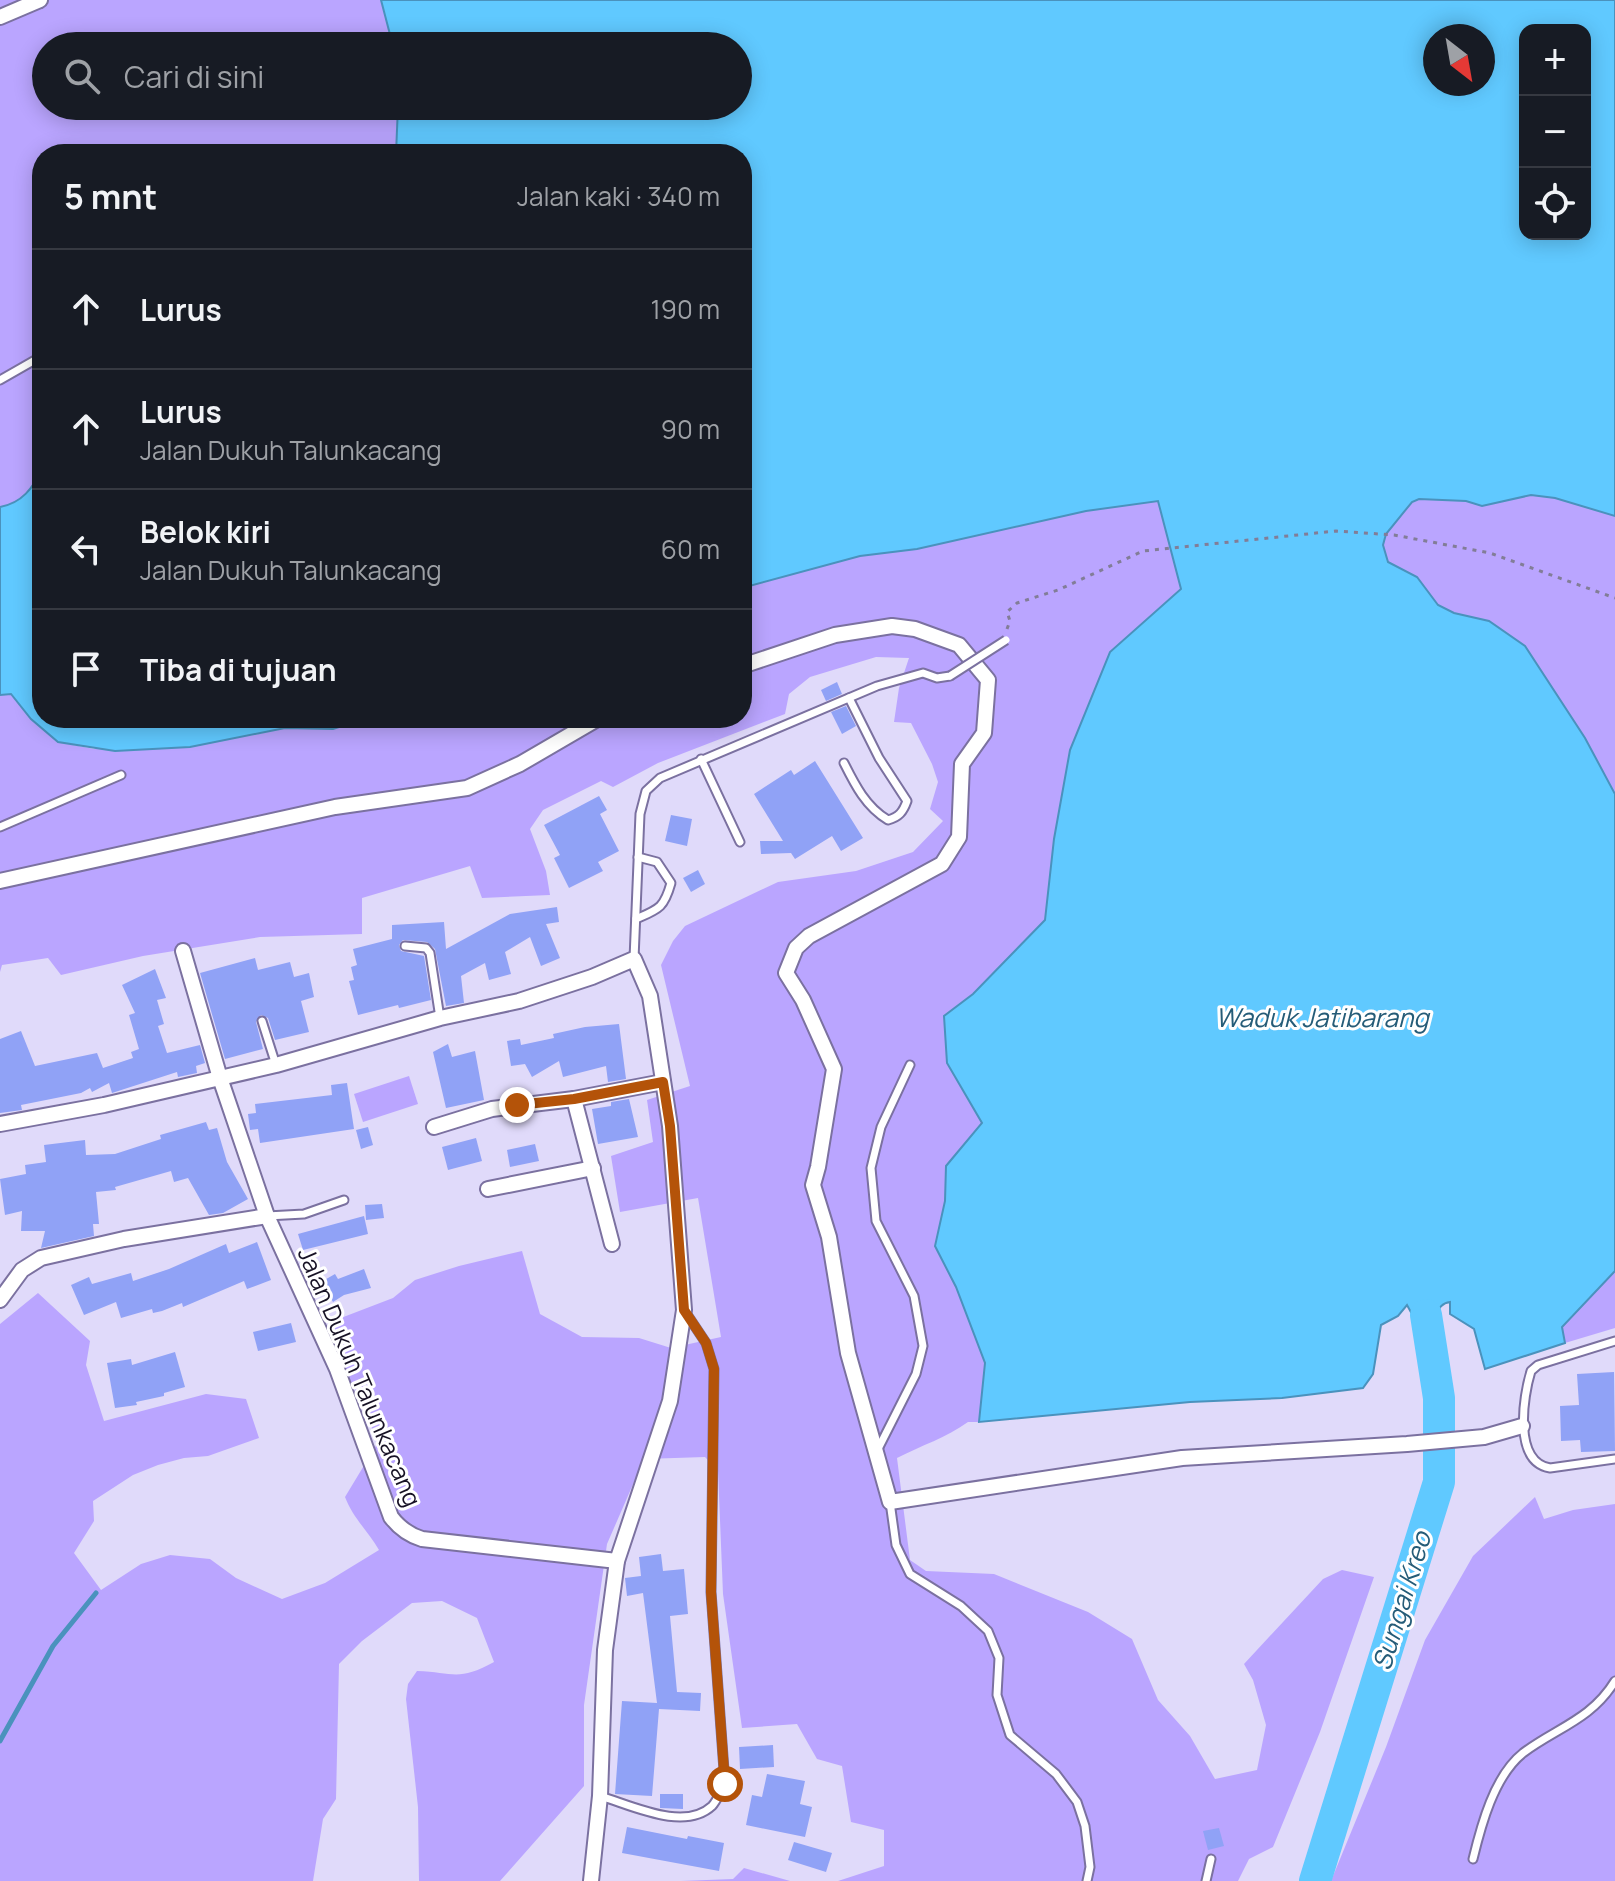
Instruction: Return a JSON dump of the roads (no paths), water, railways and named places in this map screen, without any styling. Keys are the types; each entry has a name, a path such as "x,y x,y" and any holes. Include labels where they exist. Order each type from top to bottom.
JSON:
{"street":[{"path":"0,17 40,0"},
{"path":"752,663 835,635 892,626 915,629 959,645 988,680 984,733 962,764 959,837 942,864 809,936 796,948 786,973 803,1000 834,1069 813,1185 829,1237 848,1353 893,1502 1182,1458 1484,1437 1522,1426"},
{"path":"0,881 335,807 467,788 520,764 582,728"},
{"name":"Jalan Dukuh Talunkacang","path":"183,951 220,1078 267,1216 327,1345 391,1517 411,1536 422,1539 617,1561"},
{"path":"0,1124 104,1105 276,1065 440,1018 519,1001 592,977 634,959 650,996 670,1126 684,1310 670,1401 617,1561 605,1650 600,1796 591,1881"},
{"path":"434,1127 492,1109 574,1099 663,1082"},
{"path":"574,1099 612,1244"},
{"path":"488,1189 593,1168"},
{"path":"0,1300 22,1270 41,1258 124,1239 267,1216"}],"lane":[{"path":"0,380 32,362"},
{"path":"634,959 640,814 646,791 660,778 877,686 923,673 937,678 950,676 1006,640"},
{"path":"844,763 861,793 878,814 888,820 904,811 907,801 879,758 849,698"},
{"path":"701,759 740,842"},
{"path":"0,827 121,775"},
{"path":"636,919 659,909 666,901 671,883 657,862 638,857"},
{"path":"405,946 426,948 430,953 440,1018"},
{"path":"262,1021 276,1065"},
{"path":"876,1452 916,1374 923,1346 914,1296 876,1221 871,1168 881,1127 910,1065"},
{"path":"267,1216 304,1214 344,1200"},
{"path":"600,1796 658,1814 686,1818 711,1807 725,1784 711,1592 714,1369 706,1343 684,1310"},
{"path":"1615,1341 1538,1365 1531,1371 1522,1426 1533,1460 1541,1467 1615,1459"},
{"path":"893,1502 896,1545 910,1574 961,1606 988,1631 999,1658 997,1695 1010,1735 1056,1774 1077,1802 1085,1826 1090,1867 1087,1881"},
{"path":"1473,1859 1485,1812 1510,1768 1521,1755 1580,1719 1615,1681"},
{"path":"1206,1881 1211,1859"}],"water":[{"name":"Waduk Jatibarang","path":"381,0 1615,0 1615,516 1555,498 1531,495 1482,506 1466,501 1419,499 1412,502 1386,534 1383,545 1388,562 1417,577 1438,605 1454,613 1489,621 1525,646 1585,738 1615,794 1615,1271 1562,1327 1565,1343 1485,1369 1474,1329 1450,1314 1450,1302 1441,1306 1436,1316 1413,1316 1407,1305 1398,1316 1381,1325 1373,1374 1363,1388 1282,1398 1190,1402 979,1422 985,1363 956,1287 935,1246 945,1201 946,1166 982,1123 947,1063 944,1016 973,994 1045,920 1054,839 1070,750 1110,652 1181,589 1158,501 1086,511 917,549 860,556 752,585 752,144 396,144 397,120 752,120 752,32 389,32"},
{"path":"32,486 32,720 11,694 0,695 0,507 26,494"},
{"path":"42,728 285,728 190,747 115,751 58,742"}],"waterway":[{"name":"Sungai Kreo","path":"1315,1881 1439,1482 1439,1398 1426,1315"},
{"path":"0,1741 53,1646 96,1593"}]}
